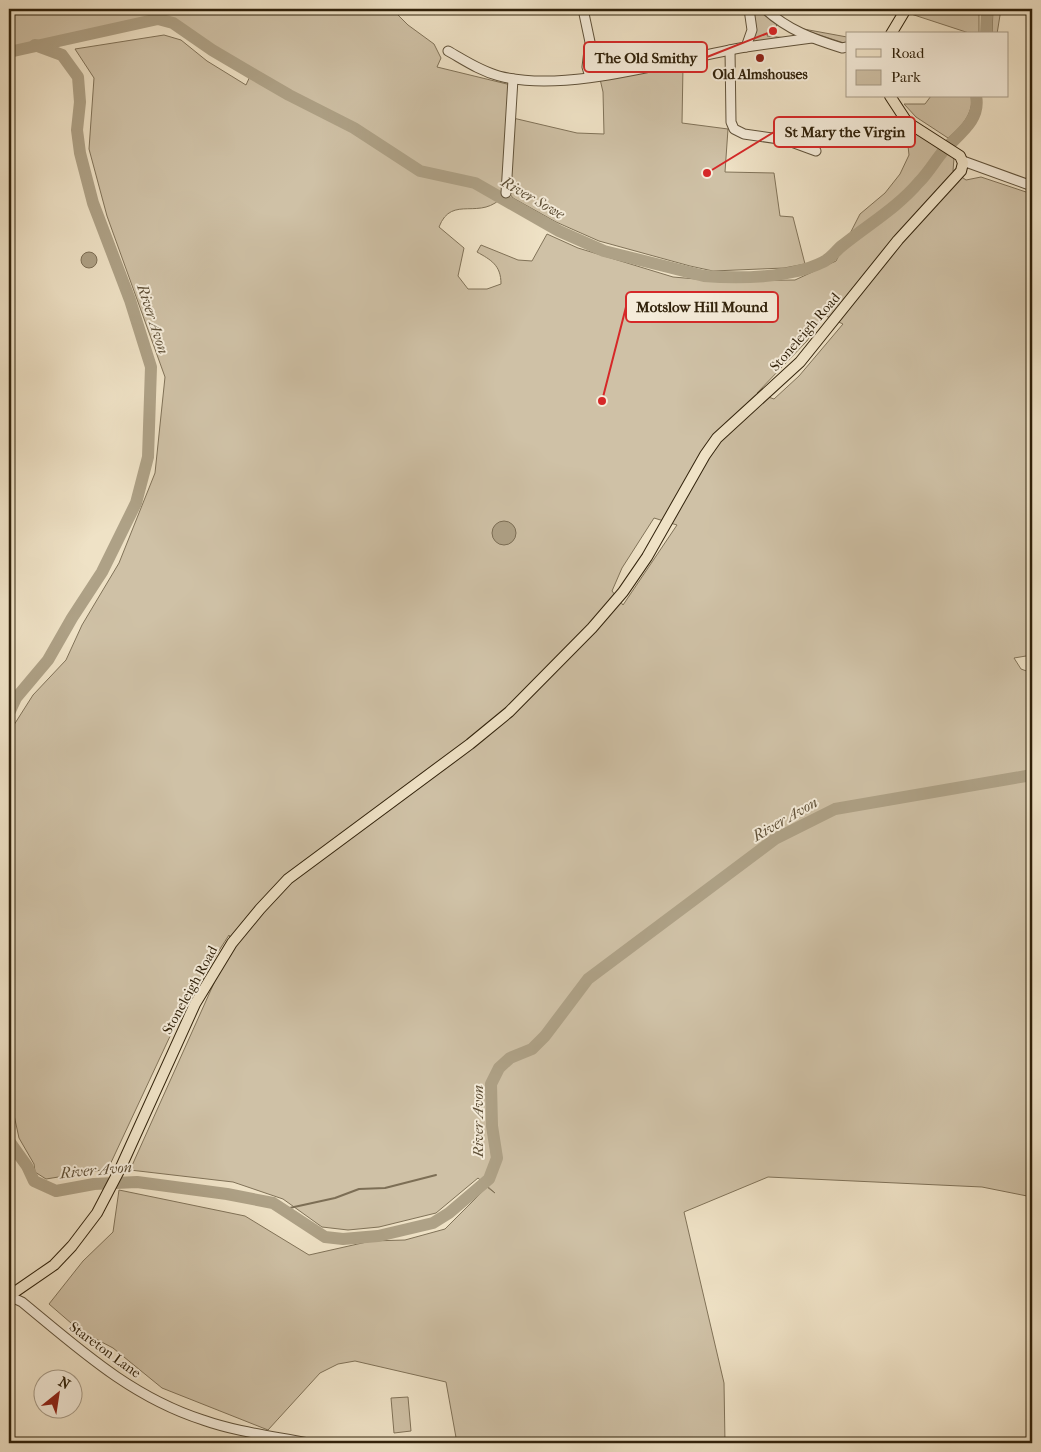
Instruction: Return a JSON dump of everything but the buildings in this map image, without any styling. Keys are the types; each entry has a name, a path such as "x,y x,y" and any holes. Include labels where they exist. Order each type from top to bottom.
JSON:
{"main road":[{"path":"892,32 906,9"},
{"path":"891,98 900,114 911,126 960,157"},
{"name":"Stoneleigh Road","path":"9,1296 54,1265 72,1246 97,1213 130,1146 168,1060 204,988 232,943 260,908 288,879 470,744 509,712 590,630 623,592 647,557 705,455 718,438 742,413 783,379 811,350 898,240 959,174 963,166 960,157"}],"street":[{"path":"583,9 590,42 587,67 590,77"},
{"path":"746,47 752,30 749,9"},
{"path":"766,9 788,27 812,38 846,48"},
{"path":"448,51 485,72 513,79 536,81 590,77 746,47 812,38"},
{"path":"730,50 731,122 734,129 744,134 786,140 818,151"},
{"path":"506,193 513,79"},
{"path":"960,157 1032,186"},
{"name":"Stareton Lane","path":"9,1296 22,1302 103,1369 152,1399 180,1412 225,1427 308,1443"}],"green space":[{"path":"9,9 392,9 408,25 434,44 441,58 437,67 511,85 504,195 495,203 486,207 459,209 451,212 445,217 439,227 464,248 458,276 468,289 487,289 501,284 501,277 494,264 477,252 481,245 518,260 532,261 547,234 578,248 673,277 719,281 795,280 836,261 860,214 885,193 900,174 909,155 906,127 954,158 953,171 966,180 981,177 1032,194 1032,655 1014,658 1021,669 1032,673 1032,1197 982,1187 768,1177 684,1212 724,1383 725,1443 457,1443 446,1382 355,1361 338,1364 320,1373 268,1430 162,1388 113,1348 79,1330 49,1304 83,1261 113,1232 119,1190 245,1216 309,1255 371,1241 405,1240 445,1229 487,1187 495,1193 478,1178 436,1213 379,1227 348,1230 322,1227 283,1199 233,1182 130,1170 232,943 229,935 186,1002 108,1169 46,1179 35,1172 34,1164 19,1138 9,1092 9,745 12,728 33,695 66,660 82,625 119,563 155,473 165,377 107,216 89,149 94,78 75,49 164,35 181,40 207,61 246,85 251,74 212,50 174,23 158,19 9,52","holes":["824,315 843,324 799,376 774,399 757,393 807,341","654,518 677,525 623,605 612,591 622,568"]},
{"path":"753,9 761,9 777,24 776,27 771,26 767,36 787,38 755,43 752,41"},
{"path":"914,9 979,9 979,32 966,32 911,14"},
{"path":"993,9 1001,9 997,32 992,32"},
{"path":"798,28 846,37 846,44"},
{"path":"683,66 682,123 728,129 725,172 774,173 780,216 793,217 805,264 784,268 713,271 690,266 599,241 556,222 513,198 509,193 513,118 577,133 604,134 603,92 600,79"},
{"path":"930,98 972,98 968,115 962,125 948,138 916,117 904,104 925,104"},
{"path":"408,1397 411,1431 394,1433 391,1398"}],"shaded area":[{"path":"89,252 97,260 89,268 81,260"},
{"path":"504,521 513,524 516,533 513,542 504,545 495,542 492,533 495,524"}],"waterway":[{"name":"River Sowe","path":"986,32 987,9"},
{"name":"River Sowe","path":"9,52 158,19 173,23 212,50 289,95 354,128 420,171 475,183 559,231 604,251 704,276 718,277 781,274 810,267 826,260 911,191 942,153 968,126 975,112 976,98"},
{"name":"River Avon","path":"9,713 16,698 48,660 72,618 102,572 136,503 148,457 151,367 130,300 93,203 80,153 77,130 80,102 78,77 62,55 35,45"},
{"name":"River Avon","path":"9,1141 27,1166 34,1181 56,1191 94,1184 137,1182 227,1194 273,1203 325,1237 343,1239 378,1236 433,1223 449,1213 489,1179 497,1158 492,1126 491,1084 499,1068 510,1058 532,1049 545,1036 588,979 775,839 835,809 1032,775"},
{"path":"285,1209 335,1198 359,1189 385,1188 436,1175"}],"place":[{"name":"The Old Smithy","path":"773,31"},
{"name":"Old Almshouses","path":"760,58"},
{"name":"St Mary the Virgin","path":"707,173"},
{"name":"Motslow Hill Mound","path":"602,401"}]}
